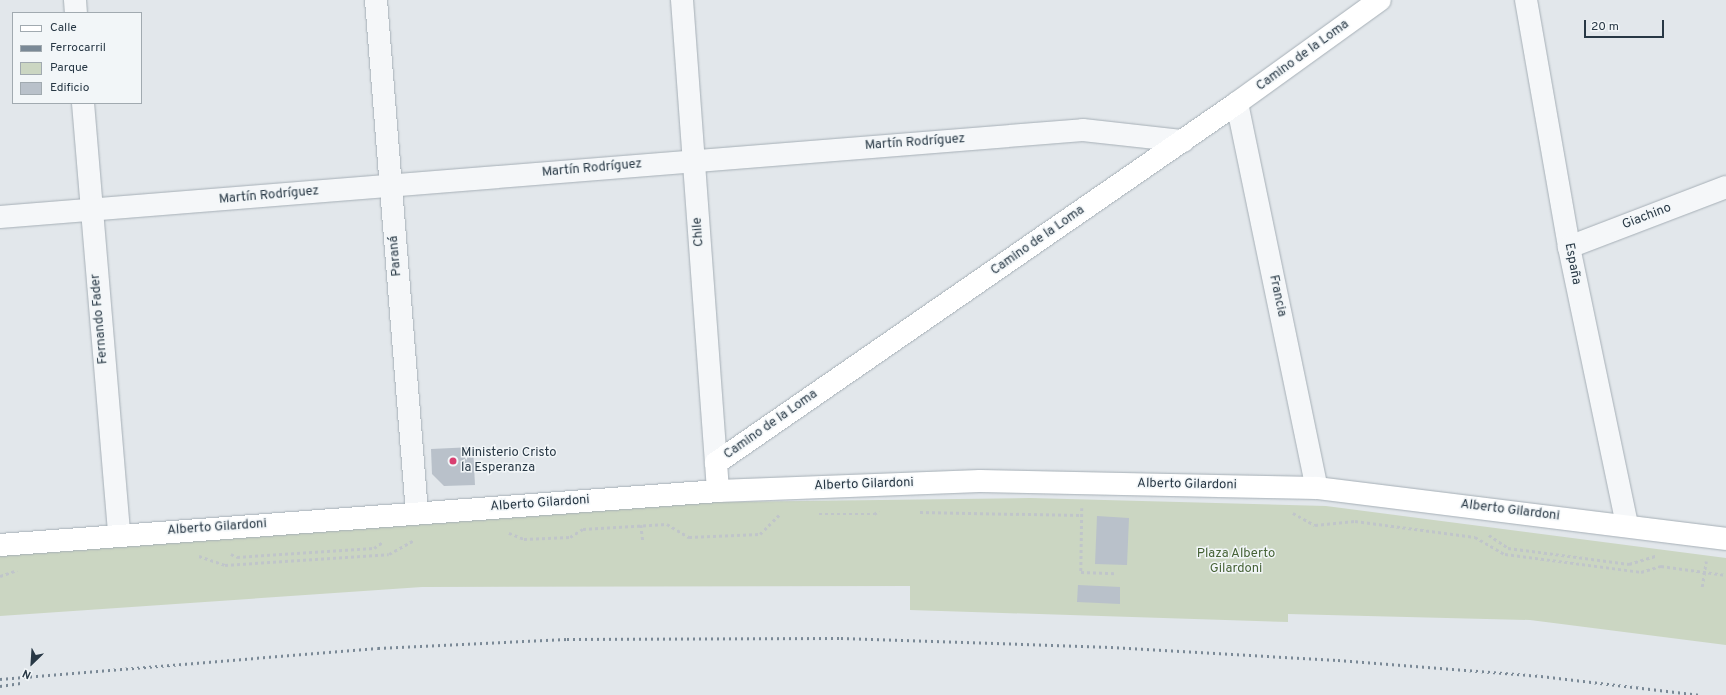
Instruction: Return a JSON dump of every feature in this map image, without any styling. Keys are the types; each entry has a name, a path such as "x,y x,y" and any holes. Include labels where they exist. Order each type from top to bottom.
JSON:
{"street":[{"path":"75,0 76,12"},
{"name":"Paraná","path":"376,0 417,513"},
{"name":"Chile","path":"682,0 716,463"},
{"name":"Camino de la Loma","path":"718,491 716,463 1237,104 1380,0"},
{"name":"España","path":"1526,0 1569,247 1627,525"},
{"name":"Fernando Fader","path":"83,104 118,536"},
{"name":"Francia","path":"1237,104 1317,488"},
{"name":"Martín Rodríguez","path":"0,218 694,160 1083,130 1183,141"},
{"name":"Giachino","path":"1569,247 1726,187"},
{"name":"Alberto Gilardoni","path":"0,545 718,491 980,481 1317,488 1627,525 1726,539"}],"path":[{"path":"1074,506 1090,506"},
{"path":"1082,506 1081,572 1115,573"},
{"path":"812,514 874,514 885,507"},
{"path":"1288,510 1315,525 1355,521 1475,537 1505,554 1641,572 1661,566 1726,575"},
{"path":"920,512 1082,515"},
{"path":"502,534 510,533 524,539 570,537 583,529 667,524 689,537 760,534 780,514 788,514"},
{"path":"641,520 643,542"},
{"path":"193,555 225,565 389,554 414,540 422,539"},
{"path":"1702,587 1706,561"},
{"path":"0,576 25,569"}],"green space":[{"name":"Plaza Alberto Gilardoni","path":"1030,498 1326,506 1726,558 1726,645 1530,620 1288,614 1288,622 910,610 910,586 422,587 0,616 0,555 414,522 717,502"}],"building":[{"name":"Ministerio Cristo la Esperanza","path":"473,447 475,485 444,486 432,474 431,449"},
{"path":"1097,516 1129,518 1127,565 1095,564"},
{"path":"1078,585 1120,587 1120,604 1077,602"}],"railway":[{"path":"0,679 378,648 567,639 841,638 1111,647 1338,660 1541,676 1701,695"},
{"path":"0,686 21,683"}],"place":[{"name":"Ministerio Cristo la Esperanza","path":"453,461"}]}
